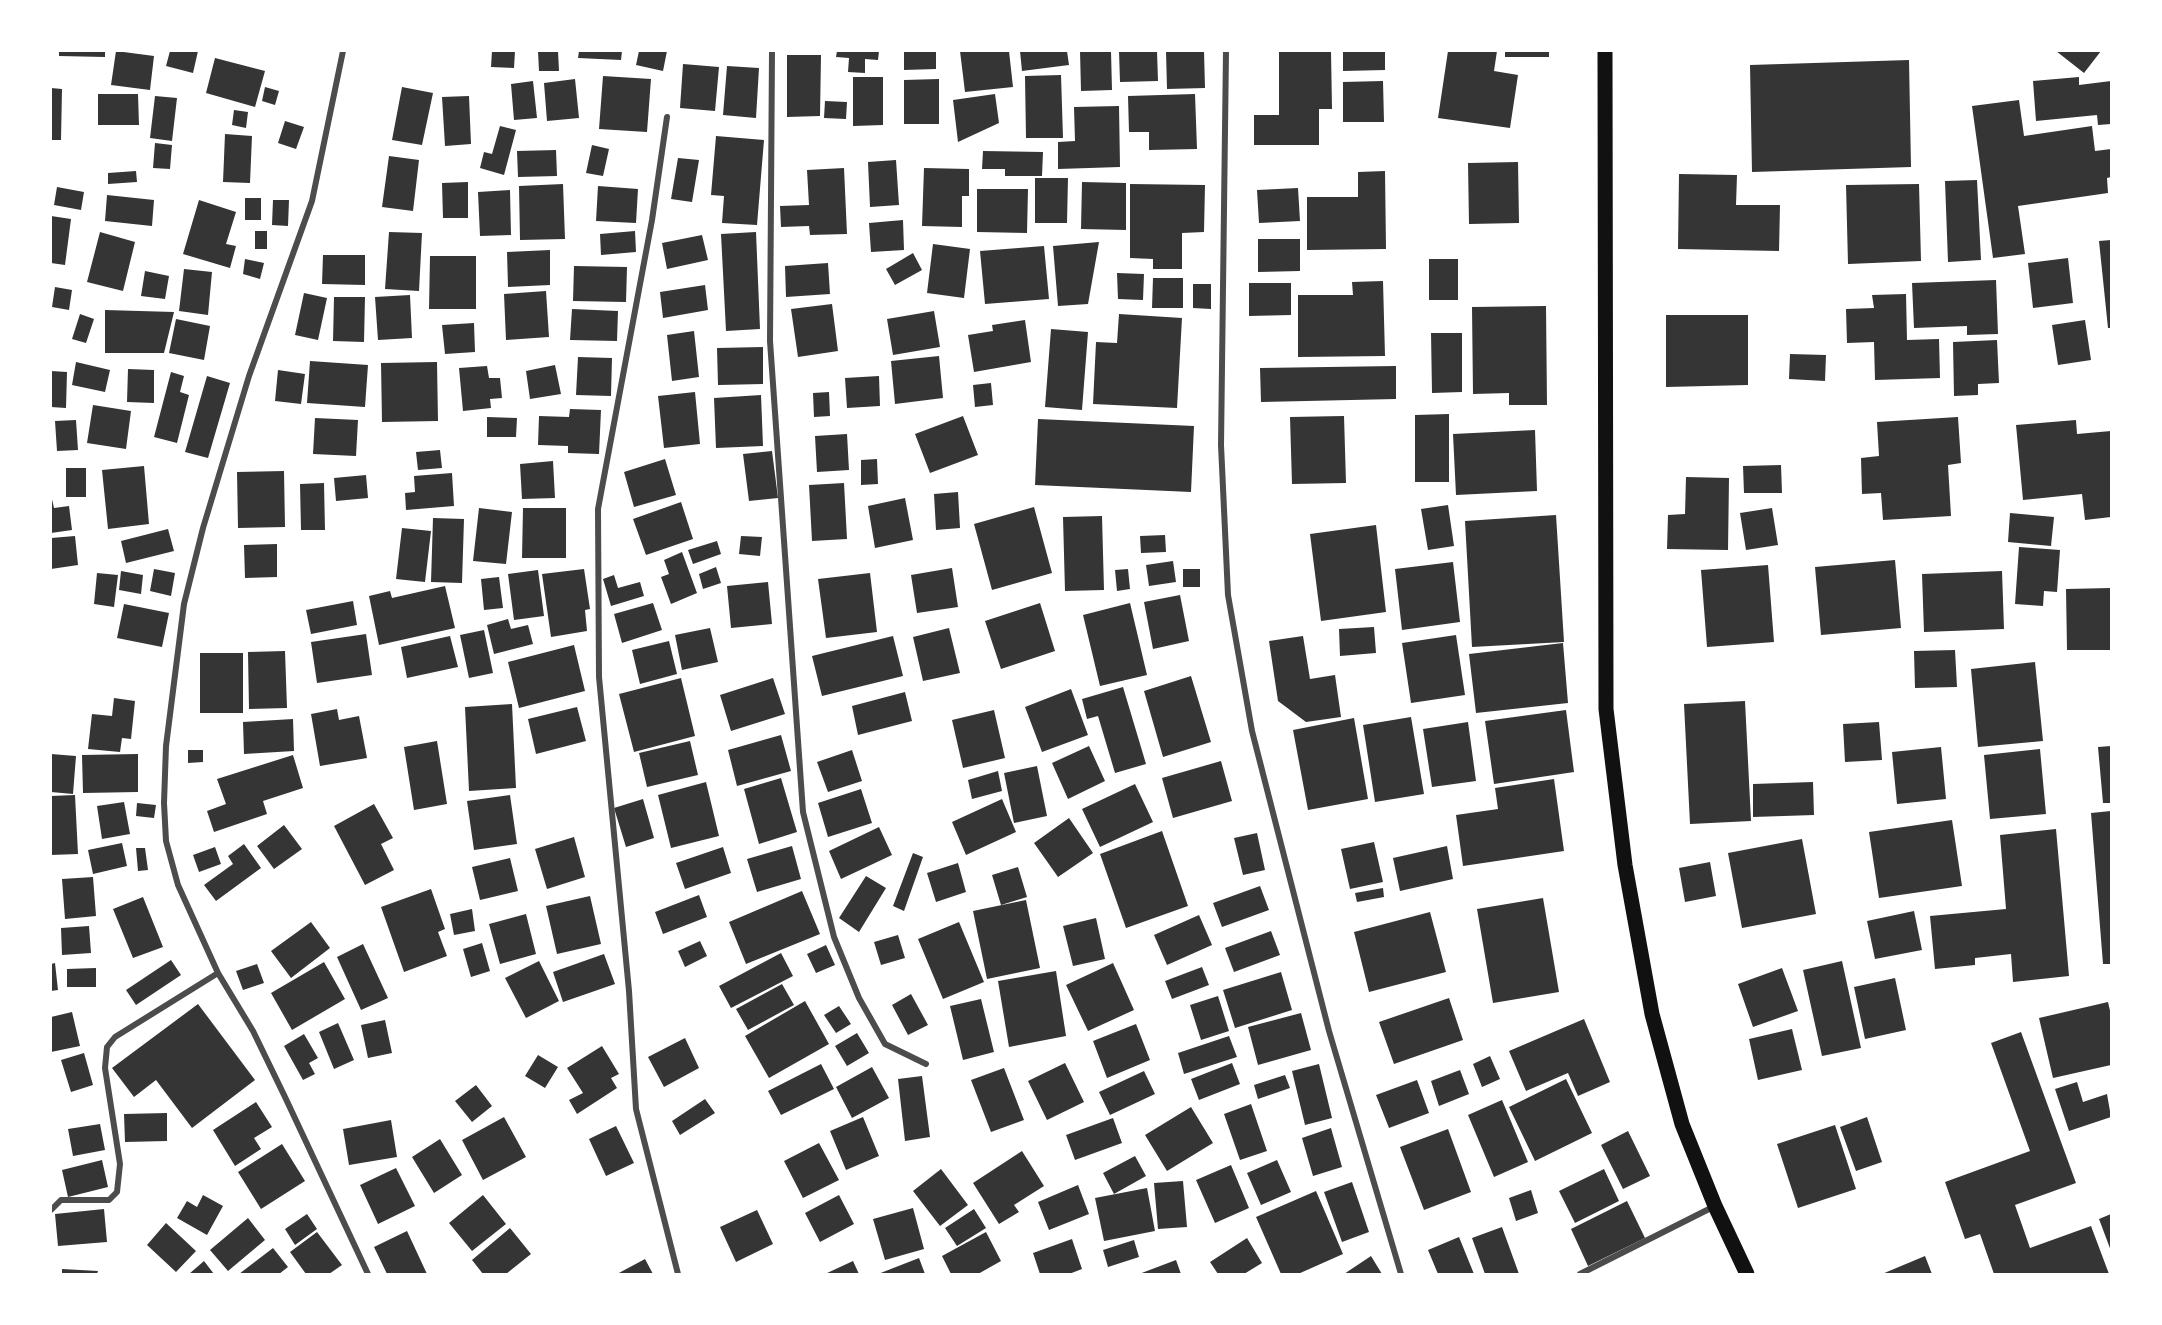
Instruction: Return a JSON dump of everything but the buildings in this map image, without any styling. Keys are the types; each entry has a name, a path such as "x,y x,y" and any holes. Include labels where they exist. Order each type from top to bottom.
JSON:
{"main road":[{"path":"1605,51 1606,710 1625,865 1652,1014 1682,1124 1715,1206 1747,1274"}],"street":[{"path":"343,51 312,201 249,376 203,528 184,604 166,746 164,803 166,842 178,885 218,973 267,1059 337,1203 368,1274"},
{"path":"772,51 770,341 803,812 834,937 859,998 885,1044 926,1064"},
{"path":"1226,51 1221,445 1228,595 1255,743 1329,1031 1401,1274"},
{"path":"667,117 652,220 598,509 599,677 629,991 636,1108 678,1274"},
{"path":"51,1210 61,1200 109,1200 117,1192 120,1164 115,1119 105,1068 107,1047 114,1037 218,973"},
{"path":"1580,1274 1715,1206"}]}
